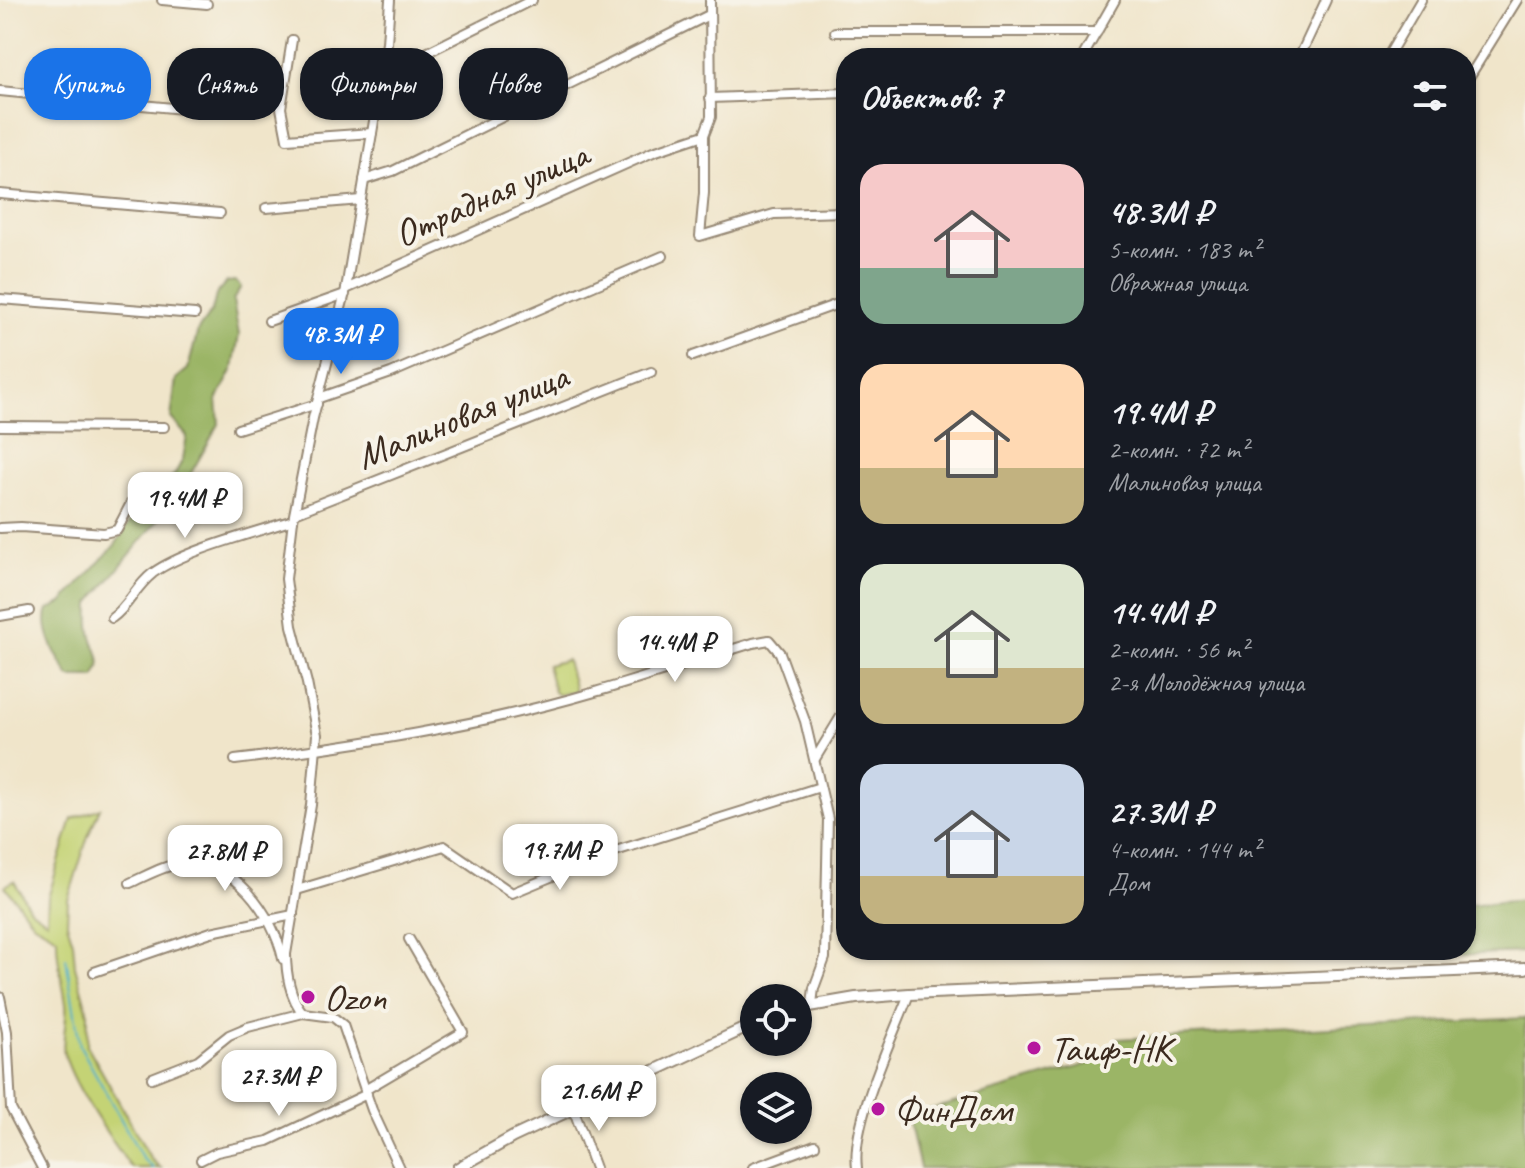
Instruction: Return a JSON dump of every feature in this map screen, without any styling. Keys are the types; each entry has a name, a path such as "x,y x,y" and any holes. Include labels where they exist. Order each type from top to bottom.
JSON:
{"main road":[{"path":"812,1004 927,993 1525,968"},
{"path":"458,1168 573,1108 740,1030"}],"street":[{"path":"162,0 207,4"},
{"path":"386,48 390,0"},
{"path":"436,48 532,0"},
{"path":"710,0 711,117 704,135 700,236 774,214 836,212"},
{"path":"1088,48 1115,0"},
{"path":"1304,48 1326,0"},
{"path":"1393,48 1421,0"},
{"path":"1476,66 1517,0"},
{"path":"364,180 393,171 709,15"},
{"path":"835,32 1097,32"},
{"path":"292,40 281,108 287,139 372,133"},
{"path":"0,91 167,107"},
{"path":"710,98 836,93"},
{"path":"286,971 311,805 316,750 315,718 292,626 286,579 294,516 345,292 374,120"},
{"name":"Отрадная улица","path":"269,321 345,292 653,152 704,135"},
{"path":"0,194 220,213"},
{"path":"266,208 361,200"},
{"path":"238,429 391,373 663,256"},
{"path":"0,299 195,314"},
{"path":"693,356 836,305"},
{"name":"Малиновая улица","path":"112,618 128,603 137,587 180,558 294,516 651,372"},
{"path":"0,426 164,427"},
{"path":"0,528 104,533 117,530 131,503"},
{"path":"0,616 29,611"},
{"path":"235,760 316,750 501,716 596,692 769,640 780,653 794,687 828,819 825,958 814,988 812,1004"},
{"path":"815,759 836,724"},
{"path":"297,890 444,846 512,893 606,854 820,787"},
{"path":"130,883 181,863 204,864 222,871 237,882 248,891 269,922 281,948 298,1007 303,1013"},
{"path":"94,972 211,932 293,915"},
{"path":"201,1160 217,1152 268,1141 366,1092 463,1032 409,939"},
{"path":"857,1168 857,1138 864,1113 909,994"},
{"path":"0,997 7,1032 11,1109 42,1168"},
{"path":"152,1078 198,1060 229,1035 303,1013 333,1017 343,1025 366,1092 399,1168"},
{"path":"573,1108 595,1168"},
{"path":"753,1168 815,1145"}],"green space":[{"path":"235,281 241,287 233,300 239,335 233,369 217,400 219,424 178,496 90,603 91,632 100,660 98,671 94,677 70,677 49,635 48,610 62,603 115,545 154,485 175,474 183,459 187,436 171,418 176,379 188,369 198,330 212,311 216,295 227,282"},
{"path":"567,660 575,691 558,695 554,692 547,665"},
{"path":"100,808 68,900 67,923 88,1013 87,1045 151,1159 161,1168 133,1168 129,1165 83,1096 64,1053 66,1009 57,937 34,924 5,886 14,881 30,909 47,921 48,898 72,819"},
{"path":"1525,900 1525,952 1476,954 1476,904"},
{"path":"1525,1018 1525,1168 920,1168 908,1116 1099,1061 1117,1039"}],"waterway":[{"path":"66,958 80,1046 143,1159 153,1168"}],"place":[{"name":"Ozon","path":"308,997"},
{"name":"Таиф-НК","path":"1034,1048"},
{"name":"ФинДом","path":"878,1109"}]}
